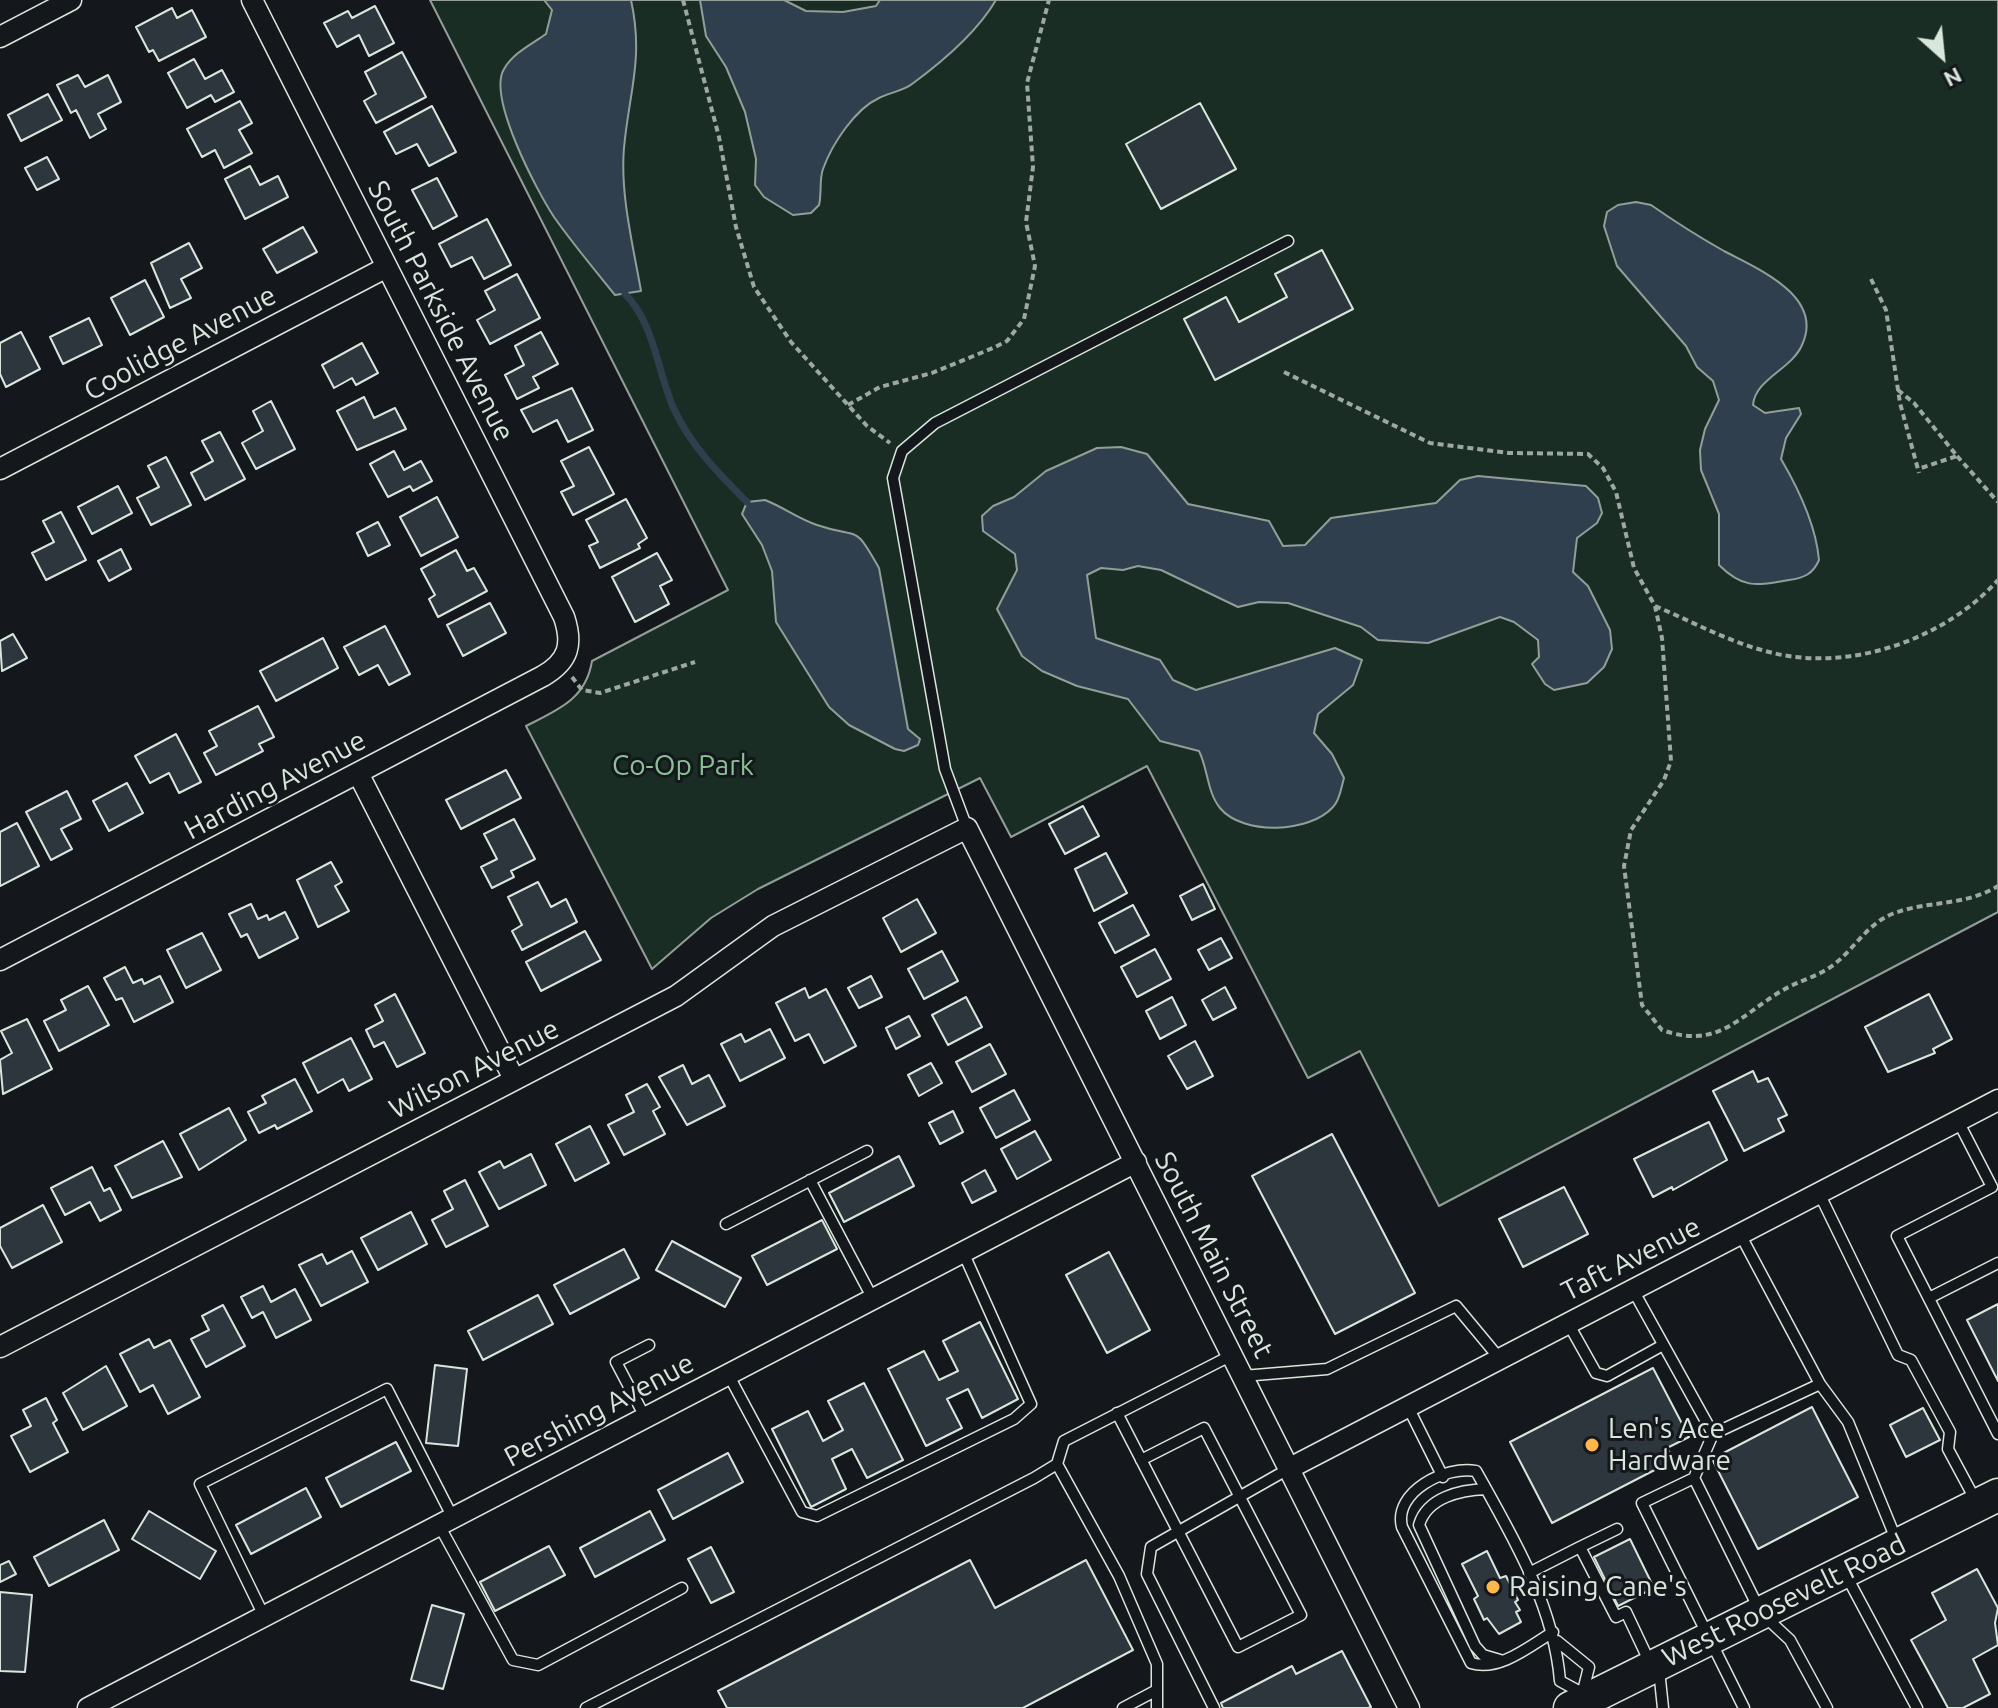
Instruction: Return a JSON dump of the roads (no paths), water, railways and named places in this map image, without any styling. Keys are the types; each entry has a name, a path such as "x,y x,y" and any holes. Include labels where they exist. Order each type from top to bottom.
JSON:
{"main road":[{"name":"West Roosevelt Road","path":"1580,1700 1655,1666 1988,1500"}],"street":[{"path":"0,37 71,0"},
{"name":"South Parkside Avenue","path":"252,0 564,617 570,639 566,656"},
{"name":"Coolidge Avenue","path":"0,469 387,267"},
{"name":"Harding Avenue","path":"0,960 543,676 566,656"},
{"path":"358,773 514,1079"},
{"name":"Wilson Avenue","path":"0,1347 676,996 773,926 967,828"},
{"name":"South Main Street","path":"967,828 1408,1708"},
{"name":"Taft Avenue","path":"1290,1468 1998,1100"},
{"name":"Pershing Avenue","path":"88,1708 1136,1162"}],"lane":[{"path":"967,828 945,769 893,478 902,451 935,423 1288,241"},
{"path":"1958,1121 1998,1199"},
{"path":"726,1224 867,1151"},
{"path":"810,1180 873,1299"},
{"path":"1992,1187 1897,1236 1997,1428"},
{"path":"1819,1193 1898,1355 1911,1360 1950,1432 1948,1449 1988,1500"},
{"path":"1740,1234 1820,1384 1848,1422 1898,1545"},
{"path":"728,1374 802,1512 817,1516 1014,1419 1031,1404 963,1252"},
{"path":"1929,1298 1998,1263"},
{"path":"1633,1290 1713,1434"},
{"path":"1243,1376 1327,1369 1456,1306 1500,1359"},
{"path":"1568,1323 1596,1373 1607,1376 1663,1345"},
{"path":"645,1417 616,1362 649,1345"},
{"path":"586,1708 1057,1464 1064,1441 1232,1355"},
{"path":"1744,1708 1642,1503 1694,1478 1713,1434 1820,1384"},
{"path":"264,1616 200,1484 387,1389 513,1660 538,1665 682,1588"},
{"path":"1408,1407 1443,1477"},
{"path":"1117,1413 1141,1460 1238,1647 1301,1615 1204,1428 1141,1460"},
{"path":"1057,1464 1119,1576 1157,1664 1157,1708"},
{"path":"1214,1708 1147,1574 1151,1547 1290,1468"},
{"path":"1555,1637 1486,1666 1471,1663 1402,1527 1400,1509 1404,1500 1443,1477 1463,1469 1476,1471 1529,1573 1555,1637 1560,1681 1580,1700 1589,1667 1555,1637"},
{"path":"1694,1478 1761,1613 1790,1640 1827,1708"},
{"path":"1486,1489 1461,1490 1445,1498 1427,1508 1419,1525 1475,1646 1483,1655 1503,1660"},
{"path":"1529,1573 1617,1529"},
{"path":"1580,1547 1616,1617 1626,1612 1655,1666 1663,1708"},
{"path":"1844,1572 1917,1708"},
{"path":"1123,1708 1157,1690"}],"water":[{"path":"544,0 631,0 636,58 623,165 628,220 641,291 615,295 576,247 537,187 508,121 502,100 504,69 518,54 546,34 552,10"},
{"path":"700,0 784,0 806,11 843,12 876,6 880,0 996,0 969,36 935,66 909,86 883,96 861,110 838,138 823,169 819,205 811,213 793,215 764,197 755,185 756,159 745,112 726,67 706,36"},
{"path":"1636,202 1651,205 1705,240 1769,275 1796,298 1804,312 1807,328 1802,345 1790,361 1760,388 1753,405 1765,413 1799,408 1801,414 1786,438 1781,459 1805,508 1817,547 1819,560 1814,569 1804,576 1752,584 1736,579 1719,565 1719,514 1701,470 1700,450 1705,429 1719,400 1713,381 1697,367 1686,346 1617,266 1604,226 1607,212 1618,205"},
{"path":"1121,447 1147,454 1188,504 1269,521 1283,546 1305,545 1331,518 1436,503 1460,480 1478,476 1586,486 1598,498 1602,513 1597,523 1577,538 1573,572 1588,586 1610,630 1612,649 1604,667 1587,683 1554,690 1545,684 1532,664 1539,657 1538,640 1514,622 1500,617 1428,643 1378,640 1361,627 1288,603 1259,602 1238,607 1161,570 1138,566 1123,570 1101,568 1087,575 1096,638 1160,660 1173,680 1196,690 1335,648 1362,660 1353,685 1318,714 1314,733 1332,754 1344,778 1335,804 1322,816 1293,826 1276,828 1244,823 1231,817 1216,802 1199,751 1160,741 1128,699 1077,686 1042,671 1022,656 997,609 1017,570 1015,554 983,531 982,516 993,506 1014,497 1046,471 1097,448"},
{"path":"765,500 810,522 855,535 865,544 879,568 908,729 920,739 918,745 904,751 895,749 849,725 829,707 776,622 772,571 762,545 742,514 747,502"}],"waterway":[{"path":"625,294 643,319 668,395 688,435 747,502"}],"place":[{"name":"Len's Ace Hardware","path":"1592,1445"},
{"name":"Raising Cane's","path":"1493,1587"}],"park label":[{"name":"Co-Op Park","path":"683,766"}]}
